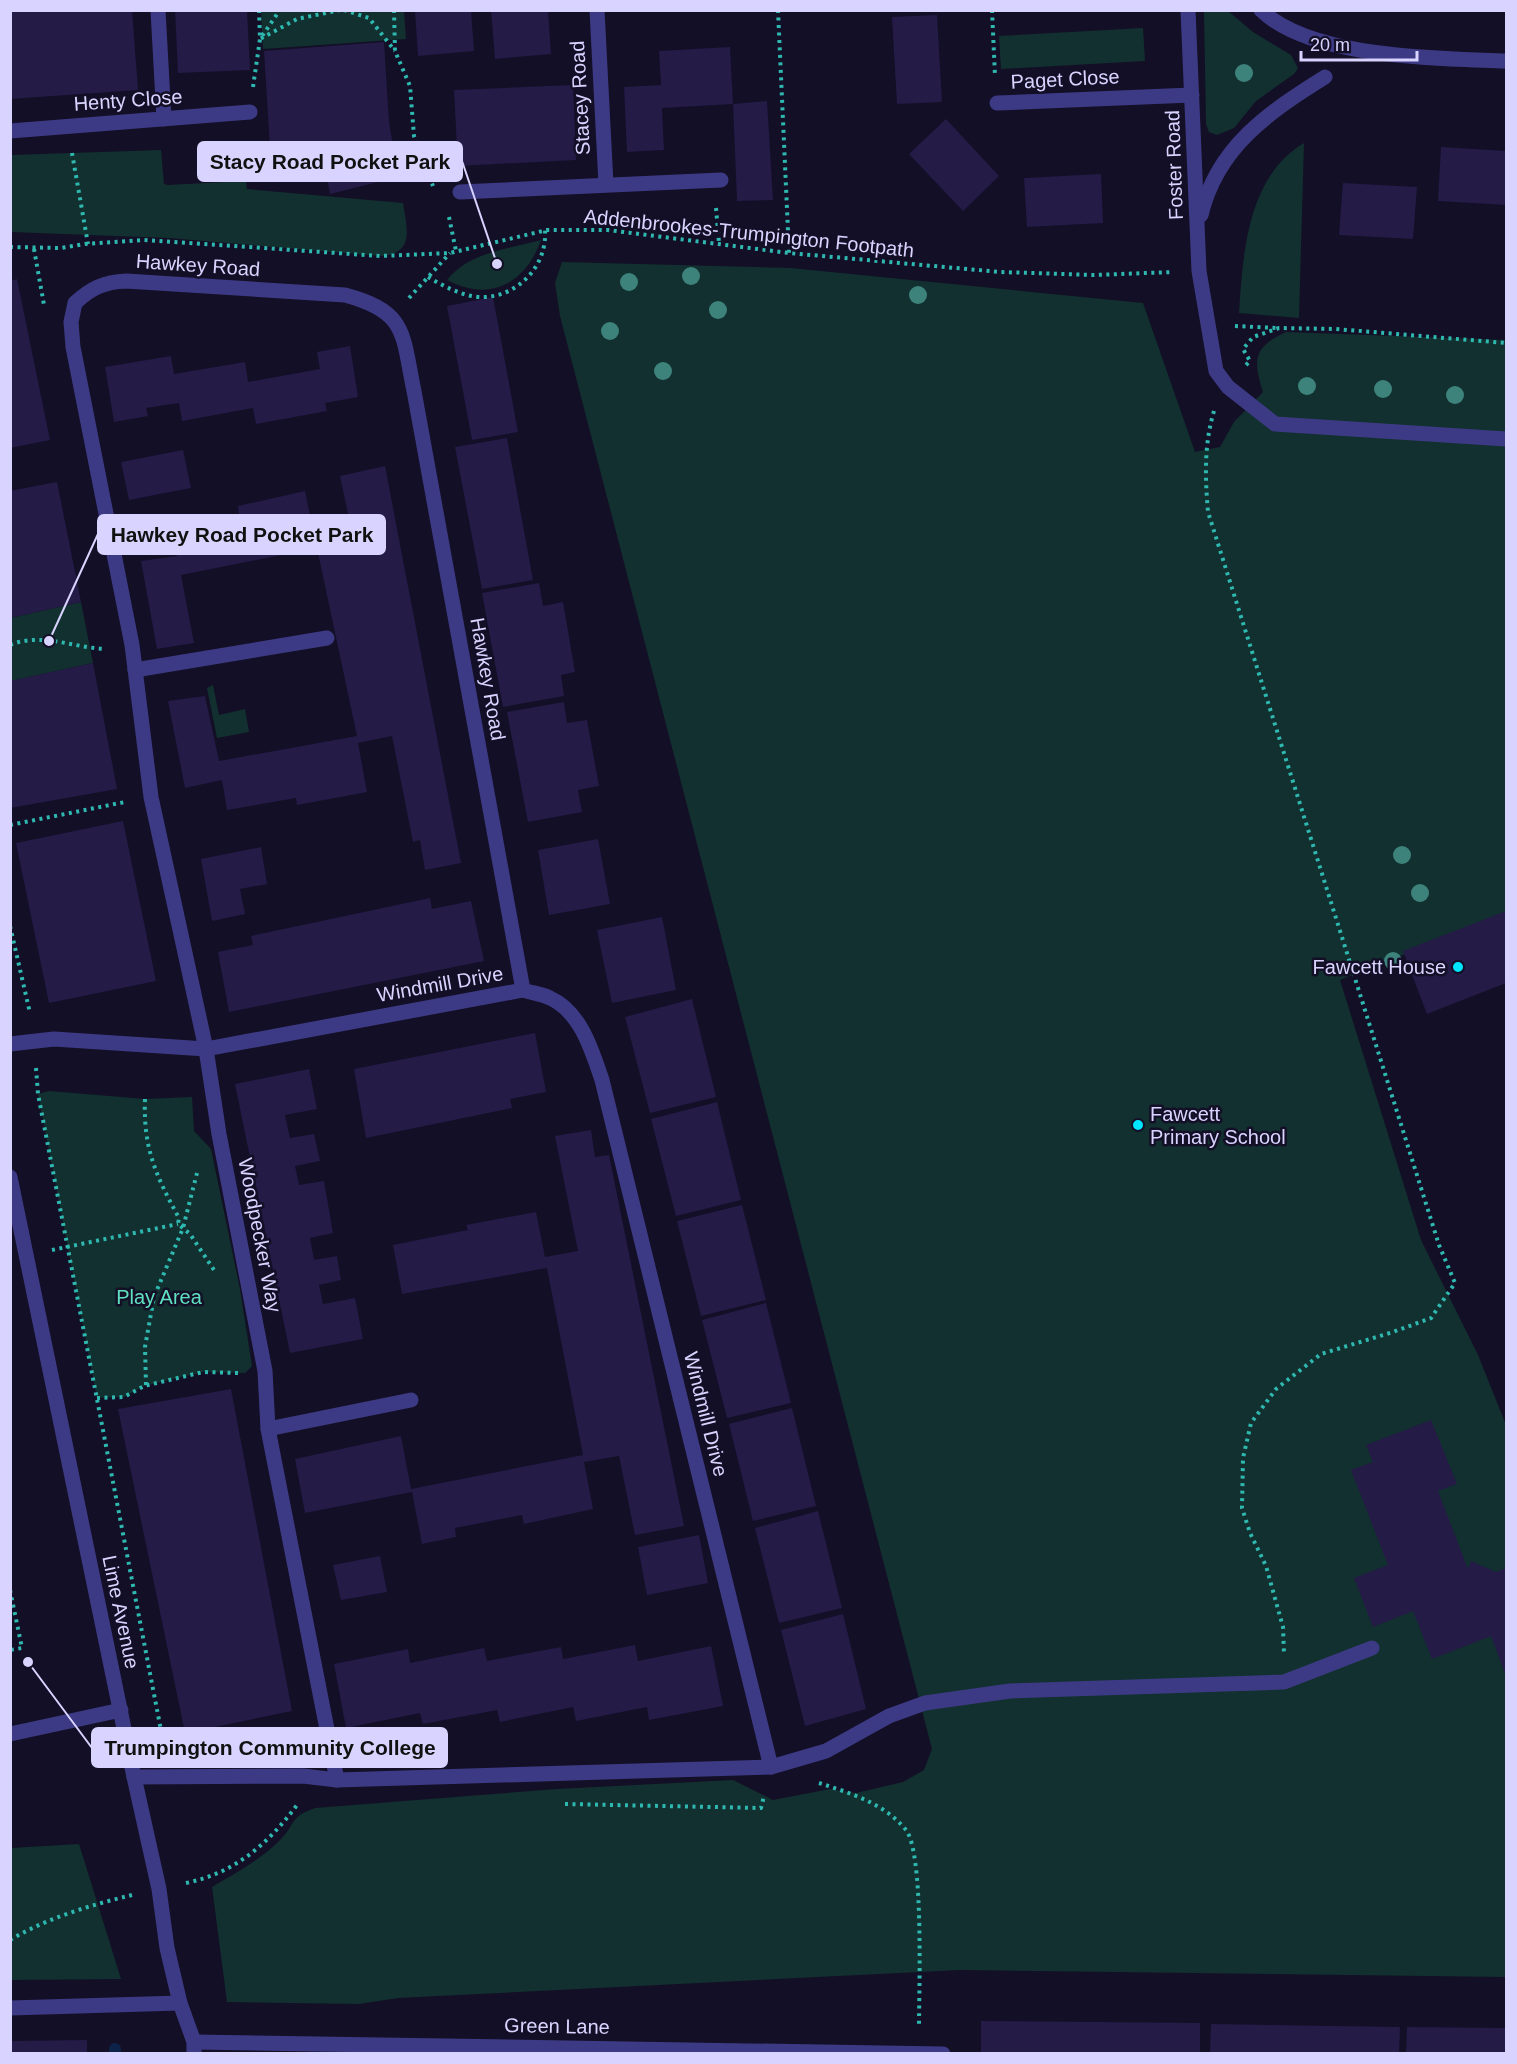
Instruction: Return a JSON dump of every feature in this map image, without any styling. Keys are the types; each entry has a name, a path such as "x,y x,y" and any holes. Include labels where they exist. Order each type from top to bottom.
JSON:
{"street":[{"path":"158,10 164,119"},
{"name":"Stacey Road","path":"597,10 606,184"},
{"name":"Foster Road","path":"1188,10 1199,271 1216,371 1228,387 1275,424 1506,439"},
{"path":"1261,10 1292,32 1321,42 1428,58 1506,61"},
{"path":"1198,230 1204,200 1233,147 1255,124 1280,105 1325,77"},
{"name":"Paget Close","path":"997,103 1192,95"},
{"name":"Henty Close","path":"10,130 250,112"},
{"path":"452,192 717,180"},
{"name":"Hawkey Road","path":"75,303 95,287 108,282 126,281 345,295 372,302 393,317 402,337 414,391 523,990"},
{"path":"75,303 71,322 73,347 132,645 151,797 206,1049"},
{"path":"135,670 327,638"},
{"name":"Windmill Drive","path":"10,1044 54,1039 206,1049 523,990 551,998 570,1012 590,1046 602,1080 771,1767"},
{"name":"Woodpecker Way","path":"206,1049 219,1134 265,1371 268,1429 337,1780"},
{"name":"Lime Avenue","path":"10,1177 159,1889 167,1948 194,2048"},
{"path":"268,1429 411,1400"},
{"path":"134,1777 303,1776 337,1780 771,1767 826,1750 889,1716 925,1703 1010,1691 1284,1682 1372,1648"},
{"path":"10,1734 121,1710"},
{"path":"10,2008 180,2003"},
{"name":"Green Lane","path":"194,2048 920,2052 943,2054"}],"path":[{"path":"250,112 260,39 259,10"},
{"path":"260,39 280,10"},
{"path":"260,39 297,19 342,10 369,18 395,51 410,86 414,136 431,185 452,192 456,251"},
{"path":"394,10 395,51"},
{"path":"778,10 789,253"},
{"name":"Paget Close","path":"992,10 997,103"},
{"path":"67,126 88,244"},
{"path":"717,180 719,243"},
{"path":"428,277 467,295 503,293 522,283 538,265 546,245 545,230"},
{"name":"Addenbrookes-Trumpington Footpath","path":"10,247 34,249 144,240 381,256 450,253 545,230 608,230 789,253 1000,272 1095,275 1199,271"},
{"path":"34,249 44,304 75,303"},
{"path":"393,317 450,253"},
{"path":"1226,325 1336,329 1506,343"},
{"path":"1244,367 1250,361 1243,350 1253,337 1280,328"},
{"path":"1217,400 1208,430 1205,469 1208,512 1439,1245 1455,1283 1431,1318 1394,1332 1321,1353 1276,1389 1251,1423 1243,1458 1242,1508 1250,1533 1266,1566 1282,1627 1284,1682"},
{"path":"10,645 31,638 87,648 106,649 132,645"},
{"path":"10,825 151,797"},
{"path":"10,926 34,1041 38,1094 170,1778"},
{"path":"68,1247 178,1224 179,1218 153,1167 146,1146 145,1099"},
{"path":"146,1385 145,1347 154,1297 183,1228"},
{"path":"97,1398 124,1396 146,1385 203,1372 245,1373"},
{"path":"10,1590 21,1648 10,1650"},
{"path":"561,1804 761,1808 771,1767 868,1799 907,1831 919,1887 920,2052"},
{"path":"10,1940 96,1904 209,1878 235,1866 270,1838 302,1798"}],"green space":[{"path":"261,11 404,11 406,39 263,49"},
{"path":"1204,11 1228,11 1253,32 1291,55 1298,68 1294,74 1256,101 1234,128 1217,135 1209,132 1206,124"},
{"path":"1143,28 1145,61 1001,69 999,36"},
{"path":"1304,143 1299,318 1239,313 1246,242 1259,196 1270,175 1285,158"},
{"path":"161,150 164,184 168,185 246,181 247,189 403,203 407,230 404,245 392,254 381,256 169,238 11,232 11,155"},
{"path":"541,240 526,268 505,285 478,290 447,280 466,263 478,257"},
{"name":"Fawcett Primary School","path":"562,262 790,268 1143,303 1195,452 1220,447 1234,422 1263,392 1258,371 1258,356 1267,343 1286,332 1506,340 1506,914 1340,980 1421,1240 1478,1355 1506,1425 1506,1977 960,1970 398,1998 359,2004 227,2002 212,1887 266,1853 282,1838 298,1817 315,1808 557,1789 733,1780 773,1800 830,1789 856,1793 903,1782 924,1770 932,1749 560,316 555,283"},
{"path":"81,602 93,663 11,681 10,618"},
{"path":"213,685 219,715 245,709 249,732 217,738 207,688"},
{"name":"Play Area","path":"49,1091 145,1099 192,1097 194,1131 211,1149 240,1289 252,1366 245,1373 203,1372 144,1386 124,1397 97,1398 38,1094"},
{"path":"79,1844 121,1979 11,1980 11,1848"}],"building":[{"path":"10,10 132,10 138,90 10,99"},
{"path":"175,10 247,10 250,70 178,73"},
{"path":"415,10 471,10 474,51 418,56"},
{"path":"491,10 548,10 551,54 495,59"},
{"path":"937,15 942,102 897,104 892,17"},
{"path":"384,42 389,122 398,177 330,194 327,177 272,179 264,51"},
{"path":"730,47 733,104 662,108 664,150 627,152 624,87 661,85 659,51"},
{"path":"573,85 576,160 458,166 454,90"},
{"path":"767,101 773,200 737,201 733,104"},
{"path":"946,119 999,176 963,211 909,154"},
{"path":"1441,147 1506,151 1506,205 1438,201"},
{"path":"1101,174 1103,223 1027,227 1024,178"},
{"path":"1343,183 1417,187 1413,239 1339,235"},
{"path":"17,279 50,440 10,448 10,281"},
{"path":"493,297 518,432 472,440 447,306"},
{"path":"350,346 358,397 325,403 327,411 256,424 253,408 182,421 179,403 146,408 148,416 114,422 105,367 171,356 174,374 245,362 248,382 320,369 317,352"},
{"path":"507,438 533,580 482,589 455,447"},
{"path":"183,450 191,488 129,500 121,462"},
{"path":"385,466 461,863 425,870 420,840 413,842 392,736 358,743 367,792 297,805 296,798 227,810 222,780 185,788 168,701 205,696 219,761 357,736 317,548 181,575 194,643 157,649 141,561 177,556 172,528 239,515 238,506 305,491 315,540 352,533 340,476"},
{"path":"57,482 81,602 10,618 10,491"},
{"path":"539,583 543,606 563,602 575,672 561,675 564,696 503,707 482,593"},
{"path":"93,663 117,789 10,808 10,681"},
{"path":"564,702 567,723 587,720 599,786 578,790 582,812 528,822 507,712"},
{"path":"123,821 156,981 49,1003 16,843"},
{"path":"598,839 610,904 549,915 538,850"},
{"path":"261,847 267,884 240,889 245,914 212,921 201,859"},
{"path":"430,898 432,909 471,901 484,961 229,1012 218,952 253,945 251,936"},
{"name":"Fawcett House","path":"1506,911 1506,983 1427,1014 1403,951"},
{"path":"662,917 676,990 612,1003 597,930"},
{"path":"692,999 716,1097 650,1113 625,1017"},
{"path":"535,1033 546,1092 510,1099 512,1108 366,1138 354,1069"},
{"path":"309,1069 317,1109 285,1115 290,1138 314,1134 320,1161 295,1166 299,1185 324,1181 333,1233 310,1238 314,1260 337,1256 341,1280 319,1285 323,1304 355,1298 363,1339 290,1353 235,1084"},
{"path":"717,1102 741,1200 676,1216 651,1119"},
{"path":"591,1130 595,1157 609,1155 684,1526 635,1535 619,1456 584,1462 593,1509 524,1524 522,1515 455,1528 456,1537 422,1544 412,1492 305,1513 295,1459 401,1436 411,1489 583,1455 547,1268 402,1294 393,1245 468,1230 466,1225 536,1212 545,1257 578,1251 555,1136"},
{"path":"742,1205 766,1300 701,1316 677,1221"},
{"path":"766,1303 791,1403 727,1418 702,1320"},
{"path":"231,1389 292,1711 185,1733 118,1409"},
{"path":"792,1408 816,1506 753,1521 729,1424"},
{"path":"1431,1420 1457,1484 1438,1491 1468,1569 1471,1561 1496,1572 1506,1568 1506,1676 1491,1636 1432,1659 1413,1611 1373,1627 1354,1578 1388,1565 1351,1470 1373,1462 1366,1445"},
{"path":"818,1511 842,1608 779,1623 755,1528"},
{"path":"699,1535 708,1583 647,1595 638,1547"},
{"path":"380,1556 387,1592 341,1600 333,1565"},
{"path":"843,1614 866,1709 805,1726 781,1630"},
{"path":"635,1645 638,1661 711,1646 723,1706 649,1720 647,1707 576,1721 573,1707 500,1722 497,1710 423,1724 420,1713 346,1728 334,1664 408,1649 410,1663 484,1648 487,1661 561,1647 563,1659"},
{"path":"981,2021 1200,2023 1200,2054 981,2054"},
{"path":"1211,2024 1400,2027 1399,2054 1210,2054"},
{"path":"1407,2027 1506,2028 1506,2054 1406,2054"},
{"path":"87,2040 87,2054 10,2054 10,2041"}],"waterway":[{"path":"115,2049 115,2054"}],"place":[{"name":"Stacy Road Pocket Park","path":"497,264"},
{"name":"Hawkey Road Pocket Park","path":"49,641"},
{"name":"Fawcett House","path":"1458,967"},
{"name":"Fawcett Primary School","path":"1138,1125"},
{"name":"Trumpington Community College","path":"28,1662"}]}
